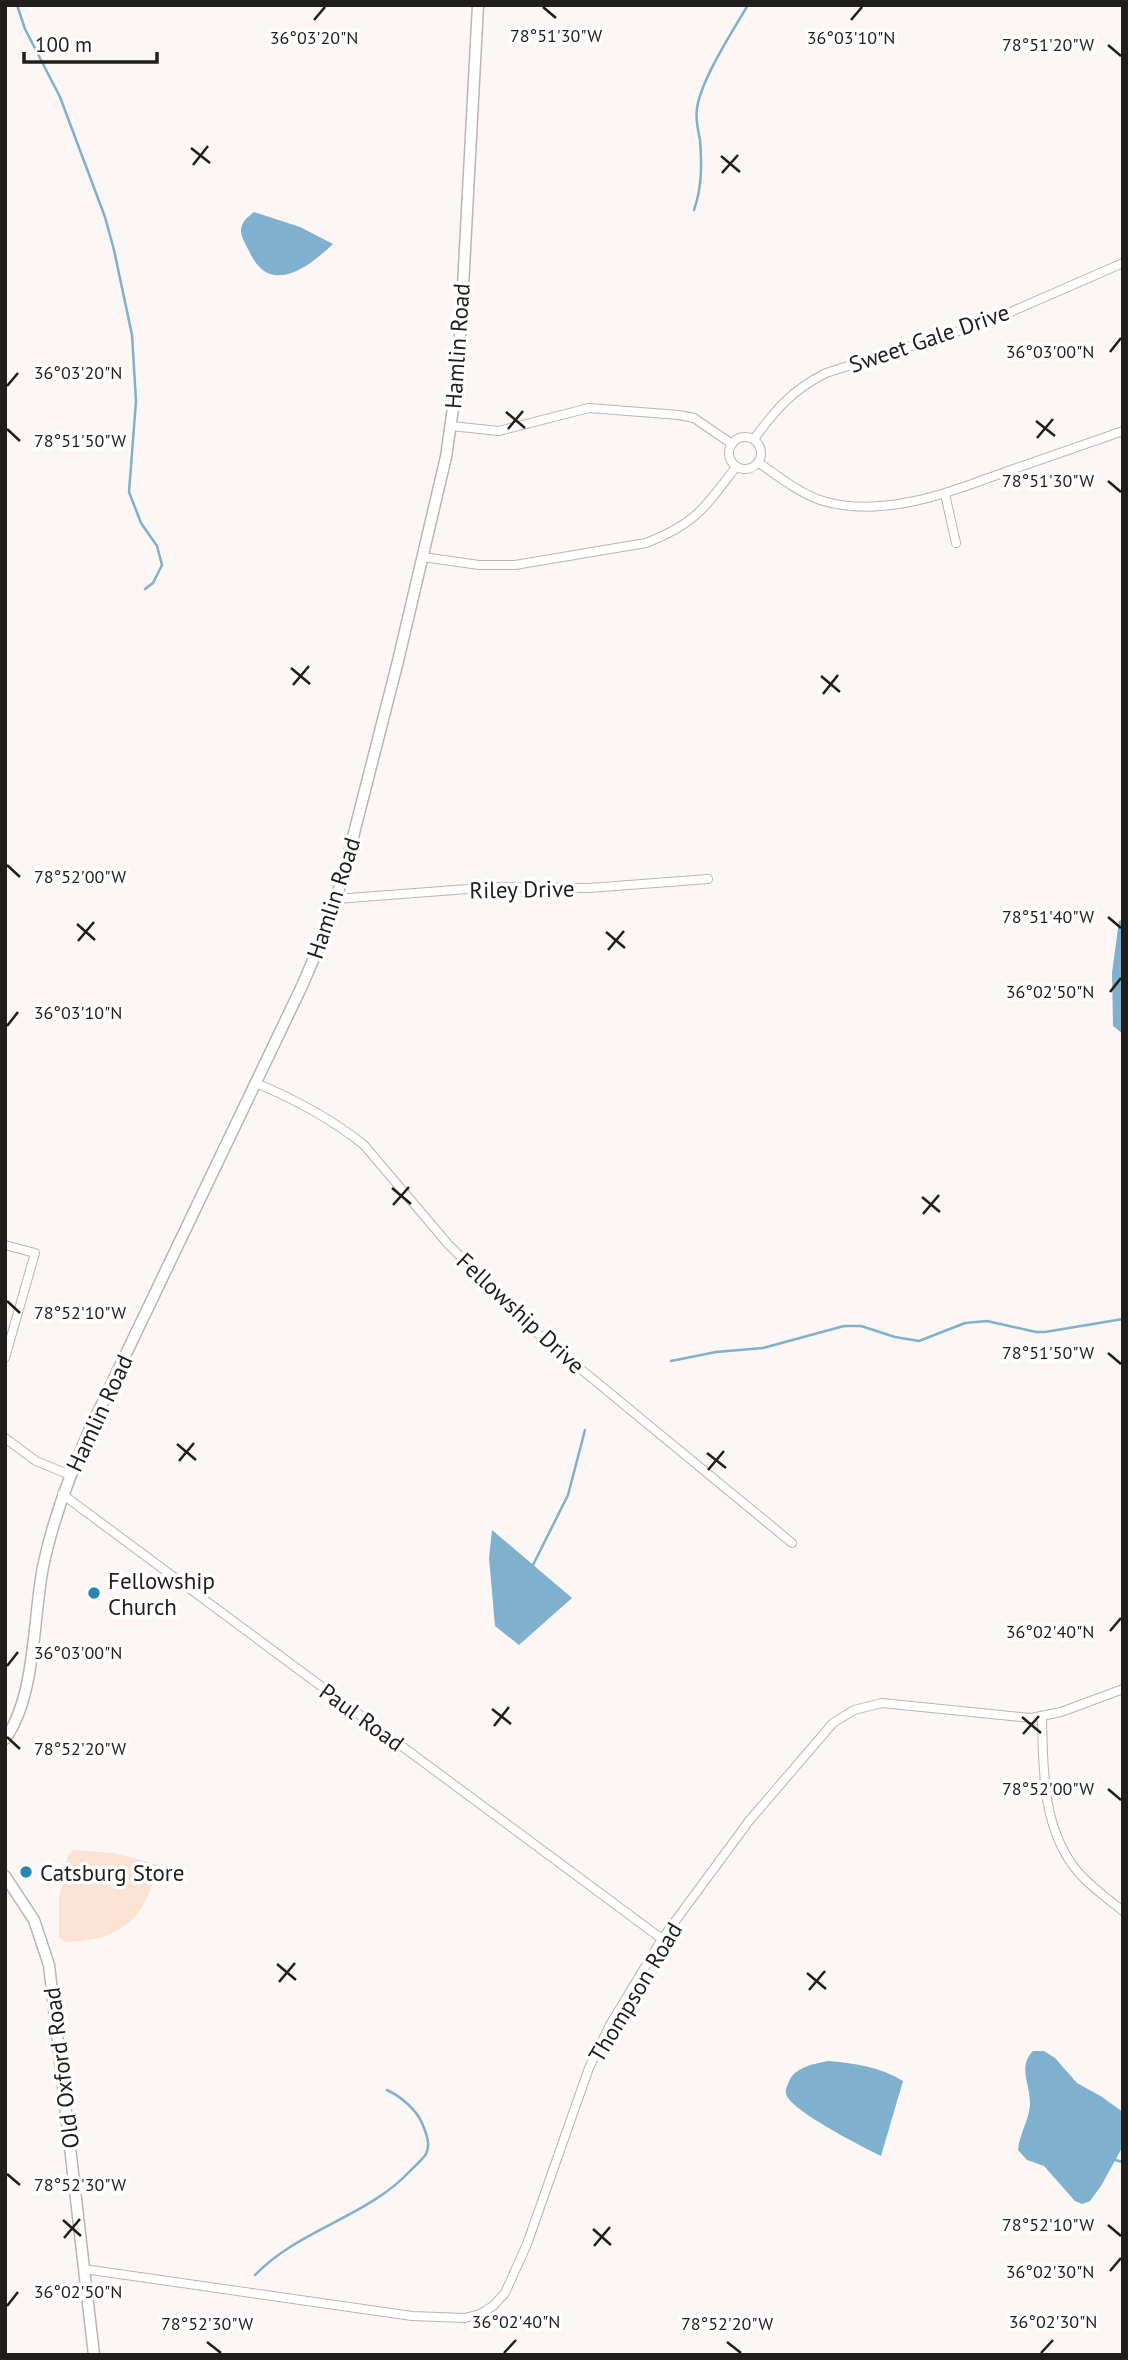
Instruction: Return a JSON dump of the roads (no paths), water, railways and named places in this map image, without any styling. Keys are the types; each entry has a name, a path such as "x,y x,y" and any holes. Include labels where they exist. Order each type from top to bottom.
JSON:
{"street":[{"name":"Hamlin Road","path":"5,1739 16,1721 24,1698 43,1566 62,1494 313,962 336,899 378,743 423,557 451,426 461,324 478,5"},
{"name":"Sweet Gale Drive","path":"754,439 787,398 827,373 990,321 1123,262"},
{"path":"451,426 499,431 589,408 694,418 732,444"},
{"path":"758,462 804,493 820,500 869,507 945,494 1123,431"},
{"path":"742,437 754,439 761,450 758,462 748,469 736,467 729,456 732,444 742,437"},
{"path":"423,557 479,565 515,565 646,542 664,536 692,520 710,503 736,467"},
{"path":"945,494 956,543"},
{"name":"Riley Drive","path":"336,899 494,887 589,888 708,879"},
{"name":"Fellowship Drive","path":"256,1083 300,1104 350,1133 364,1145 448,1244 537,1333 792,1543"},
{"path":"5,1245 35,1253 5,1358"},
{"path":"5,1438 36,1461 70,1475"},
{"name":"Paul Road","path":"62,1494 662,1939"},
{"name":"Thompson Road","path":"84,2269 412,2316 457,2319 487,2310 505,2293 519,2265 589,2068 611,2023 662,1939 764,1802 826,1731 843,1716 864,1706 882,1703 1017,1717 1041,1716 1099,1700 1123,1689"},
{"path":"1041,1716 1045,1777 1054,1832 1076,1870 1123,1912"},
{"name":"Old Oxford Road","path":"5,1876 34,1920 49,1965 94,2355"}],"water":[{"path":"254,212 300,227 333,244 302,268 280,275 269,274 251,255 242,235 243,224"},
{"path":"1123,919 1123,1034 1113,1026 1112,973 1119,921"},
{"path":"492,1530 572,1598 519,1645 495,1626 489,1558"},
{"path":"1033,2051 1044,2051 1055,2058 1077,2083 1123,2112 1123,2146 1101,2186 1090,2201 1082,2204 1075,2201 1044,2166 1027,2160 1018,2150 1030,2105 1026,2063"},
{"path":"828,2061 876,2069 903,2081 881,2156 800,2110 786,2094 790,2079 797,2071"}],"waterway":[{"path":"17,5 25,29 60,97 105,217 114,250 132,335 136,401 129,492 141,523 157,546 162,565 153,583 145,589"},
{"path":"694,210 701,176 697,108 718,55 748,5"},
{"path":"671,1361 716,1352 763,1348 844,1326 861,1326 895,1337 919,1341 965,1323 987,1321 1045,1332 1123,1319"},
{"path":"532,1567 568,1495 585,1430"},
{"path":"255,2275 292,2246 375,2200 394,2186 426,2154 427,2138 416,2113 387,2090"},
{"path":"1115,2160 1123,2162"}],"place":[{"name":"Fellowship Church","path":"94,1593"},
{"name":"Catsburg Store","path":"26,1872"}]}
